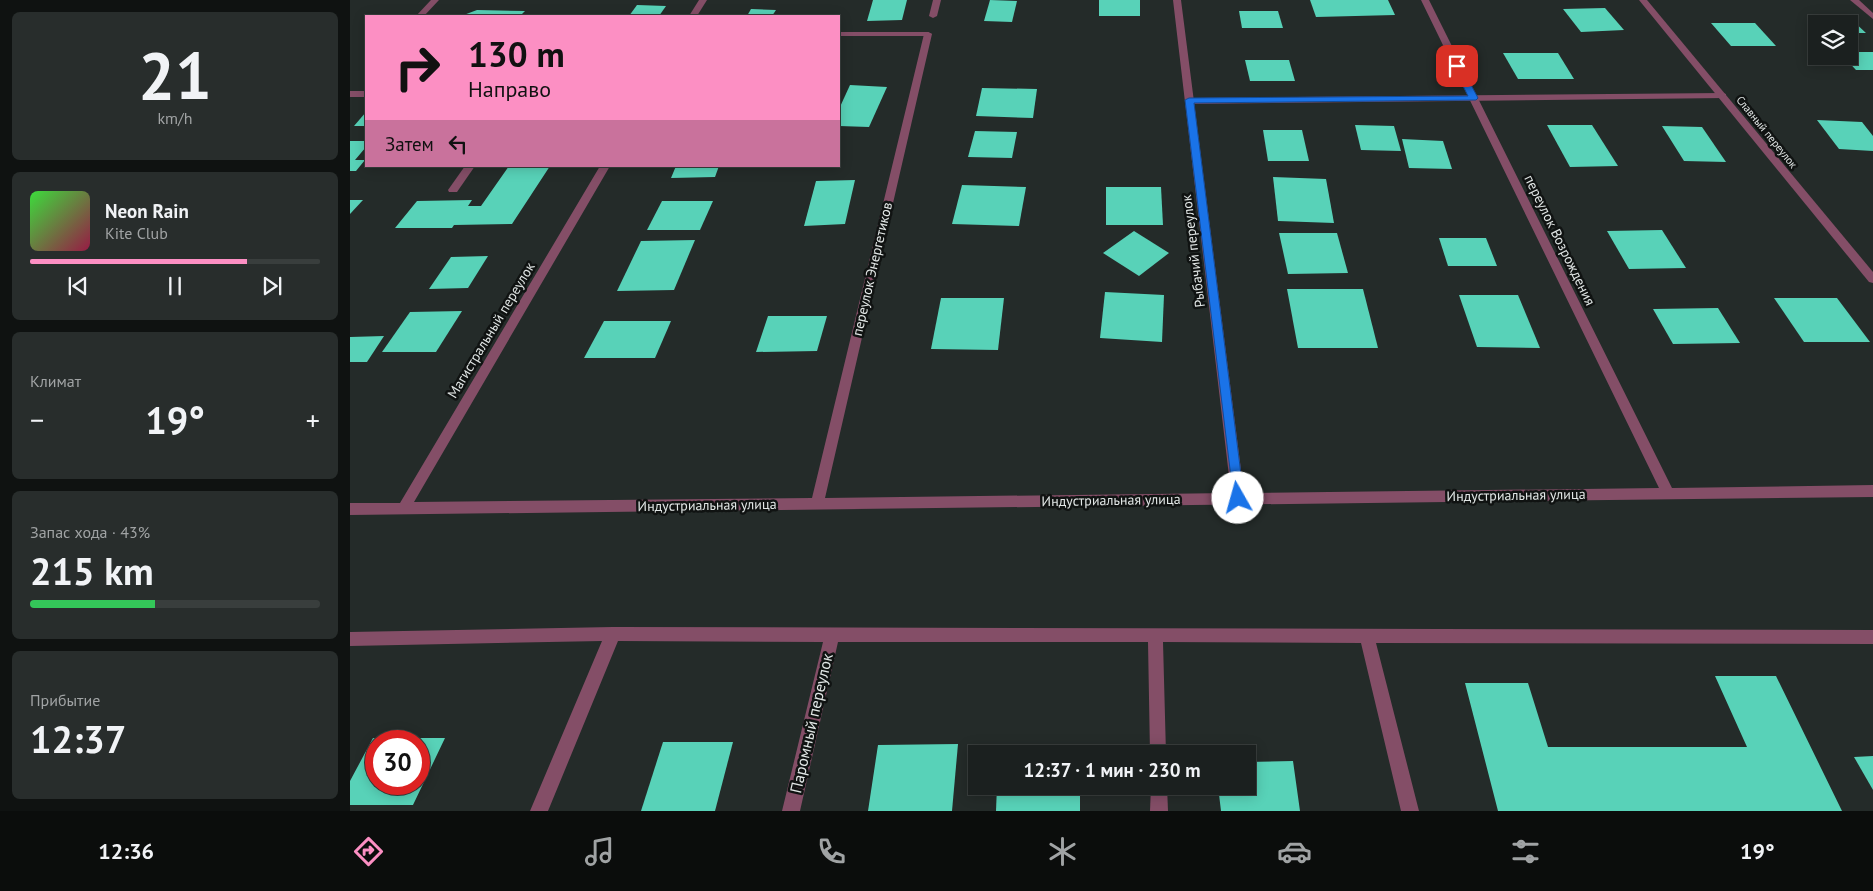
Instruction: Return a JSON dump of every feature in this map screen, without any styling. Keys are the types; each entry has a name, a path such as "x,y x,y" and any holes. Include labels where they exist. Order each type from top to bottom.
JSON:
{"street":[{"path":"421,15 435,0"},
{"path":"694,15 703,0"},
{"path":"933,16 936,0"},
{"name":"Рыбачий переулок","path":"1177,0 1238,498"},
{"name":"переулок Возрождения","path":"1425,0 1668,493"},
{"name":"Славный переулок","path":"1643,0 1873,279"},
{"path":"1854,0 1873,17"},
{"name":"переулок Энергетиков","path":"817,504 928,34 840,34"},
{"path":"350,94 365,94"},
{"path":"1189,100 1722,96"},
{"path":"453,190 469,167"},
{"name":"Магистральный переулок","path":"403,509 604,167"},
{"name":"Индустриальная улица","path":"350,509 1873,491"},
{"path":"539,811 613,634"},
{"path":"350,639 613,634 1873,638"},
{"name":"Паромный переулок","path":"791,811 832,635"},
{"path":"1155,636 1158,745"},
{"path":"1368,636 1410,811"},
{"path":"1159,795 1159,811"}],"building":[{"path":"873,0 907,0 902,20 867,21"},
{"path":"990,0 1017,1 1012,22 984,21"},
{"path":"1099,0 1140,0 1140,16 1099,16"},
{"path":"1310,0 1388,0 1395,15 1316,17"},
{"path":"637,5 666,6 660,15 630,15"},
{"path":"1605,8 1624,30 1581,32 1563,9"},
{"path":"751,9 776,10 773,15 748,15"},
{"path":"477,10 525,11 521,15 464,15"},
{"path":"1239,11 1278,11 1283,28 1242,28"},
{"path":"1711,23 1755,23 1776,46 1731,46"},
{"path":"1858,26 1866,33 1858,33"},
{"path":"1858,52 1873,52 1873,70 1856,70 1851,65 1858,65"},
{"path":"1503,53 1558,53 1574,79 1518,79"},
{"path":"1245,60 1289,60 1295,81 1250,81"},
{"path":"850,85 887,87 869,127 840,126 840,107"},
{"path":"982,88 1037,89 1033,118 976,116"},
{"path":"365,113 365,126 354,126"},
{"path":"1817,120 1862,122 1873,136 1873,151 1839,149"},
{"path":"1355,125 1394,126 1401,151 1361,150"},
{"path":"1547,125 1592,125 1618,166 1570,167"},
{"path":"1662,126 1702,127 1726,162 1684,161"},
{"path":"1263,130 1302,130 1309,161 1268,161"},
{"path":"975,131 1017,132 1012,158 968,157"},
{"path":"1402,139 1443,141 1452,169 1409,168"},
{"path":"350,141 365,141 365,148 355,160 365,160 356,171 350,171"},
{"path":"508,167 549,167 512,224 454,225 452,228 395,228 417,201 472,200 468,206 481,206"},
{"path":"676,167 719,167 715,177 671,178"},
{"path":"1273,177 1326,179 1334,223 1278,221"},
{"path":"855,180 845,224 804,226 816,181"},
{"path":"962,185 1026,187 1019,226 952,224"},
{"path":"1106,187 1161,187 1163,225 1106,225"},
{"path":"350,200 363,200 350,214"},
{"path":"662,201 713,201 700,230 647,230"},
{"path":"1662,230 1686,268 1629,269 1607,231"},
{"path":"1134,231 1169,253 1139,276 1103,253"},
{"path":"1279,233 1337,233 1348,273 1288,274"},
{"path":"1439,238 1486,238 1497,266 1448,266"},
{"path":"695,240 674,290 617,291 641,241"},
{"path":"488,256 468,288 429,289 451,257"},
{"path":"1287,289 1363,289 1378,348 1298,348"},
{"path":"1105,292 1164,295 1162,342 1100,338"},
{"path":"1459,295 1518,295 1540,348 1477,347"},
{"path":"941,298 1004,298 998,350 931,349"},
{"path":"1774,298 1837,298 1870,342 1804,342"},
{"path":"1718,308 1740,343 1673,344 1653,309"},
{"path":"462,311 436,352 382,352 410,312"},
{"path":"768,316 827,316 817,351 756,352"},
{"path":"604,321 671,321 655,358 584,358"},
{"path":"384,336 367,362 350,362 350,337"},
{"path":"1715,676 1776,676 1842,811 1498,811 1465,683 1528,683 1548,747 1747,747"},
{"path":"430,738 445,738 430,769"},
{"path":"663,742 733,742 715,811 641,811"},
{"path":"958,744 952,811 868,811 878,745"},
{"path":"1080,744 1080,745 1000,745"},
{"path":"365,753 365,795 418,795 413,805 350,805 350,781"},
{"path":"1873,756 1873,790 1854,757"},
{"path":"1293,761 1300,811 1221,811 1219,795 1256,795 1256,762"},
{"path":"997,795 1080,795 1080,811 996,811"}],"route":[{"path":"1238,498 1189,100 1474,98 1457,66"}]}
